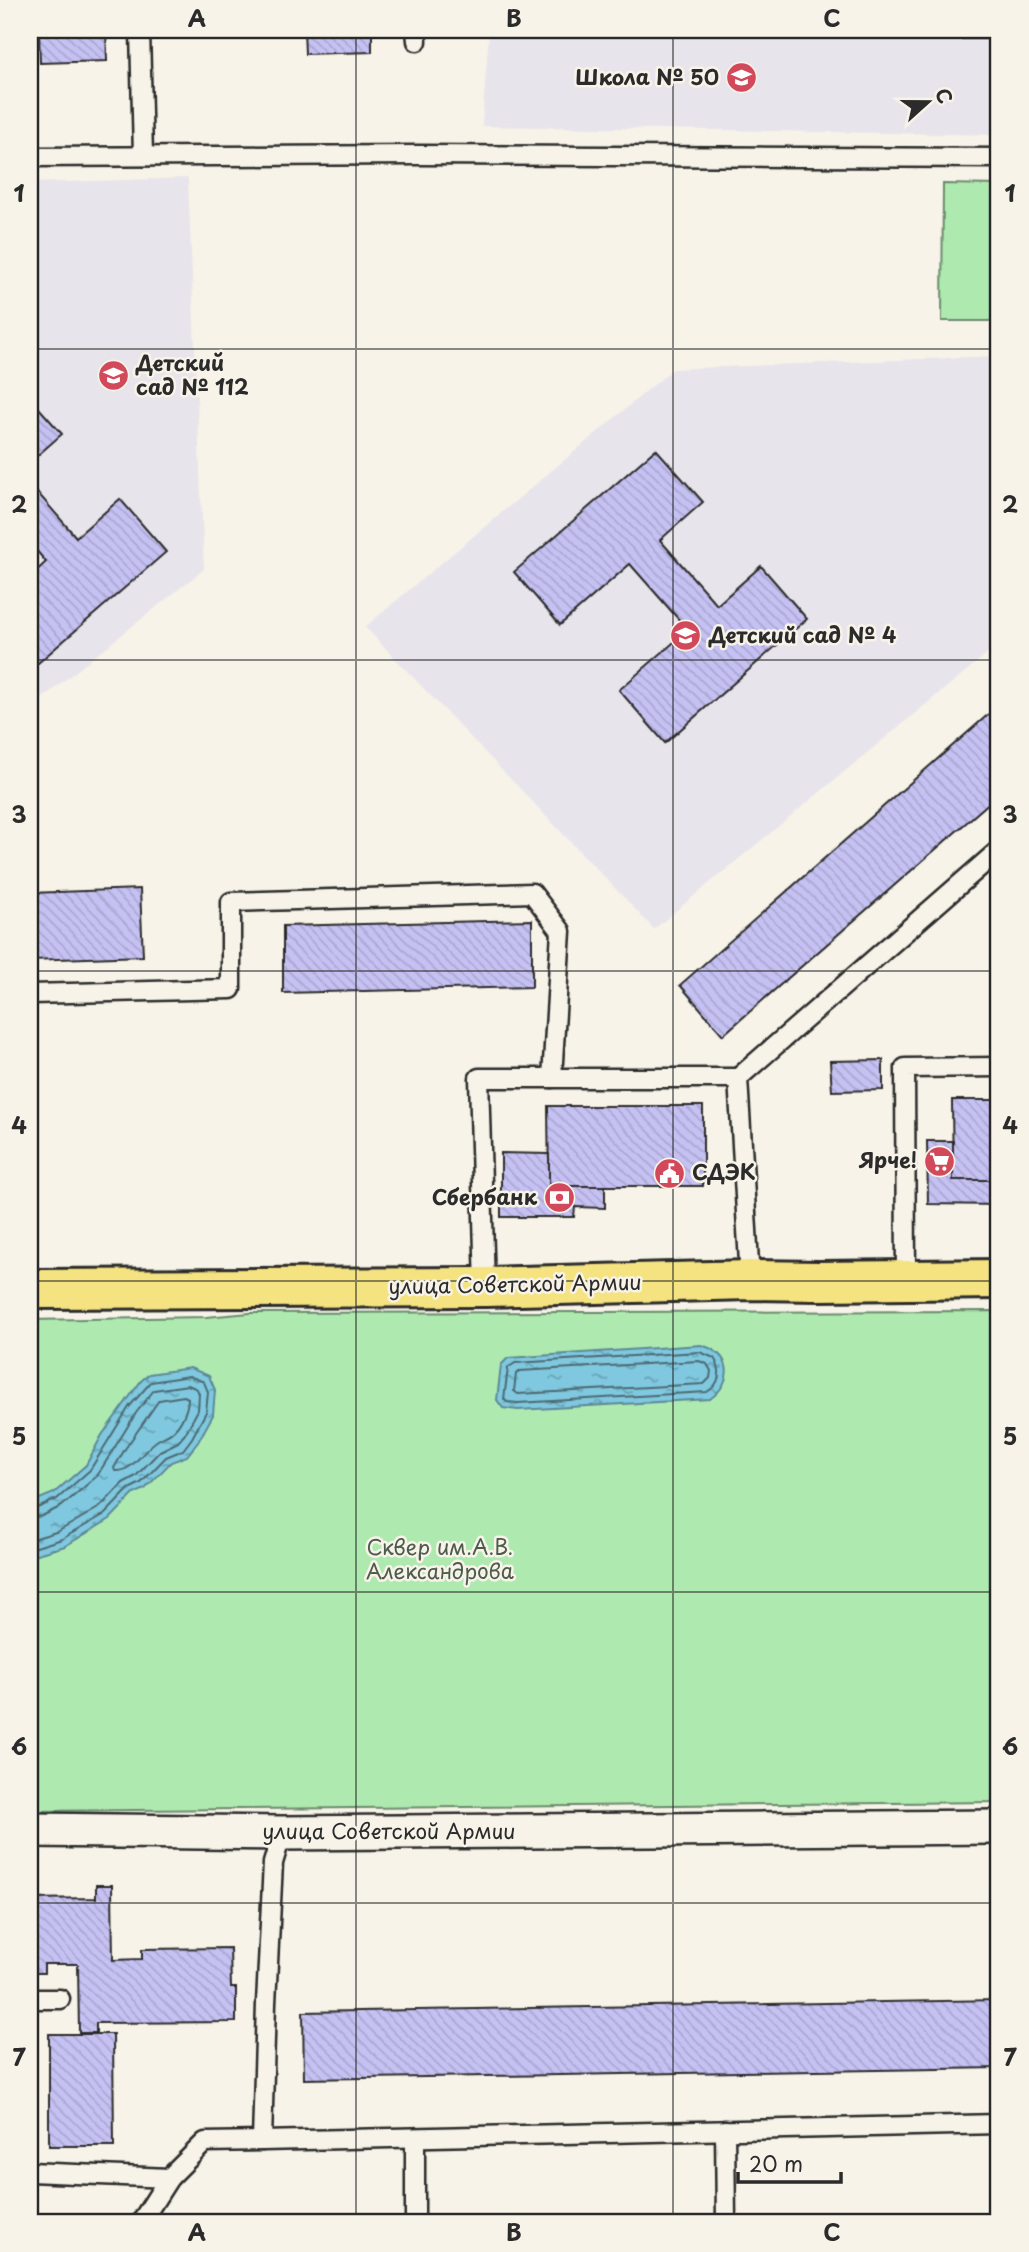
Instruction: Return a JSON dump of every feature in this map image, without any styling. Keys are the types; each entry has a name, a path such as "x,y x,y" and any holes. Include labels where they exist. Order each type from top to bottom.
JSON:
{"main road":[{"name":"улица Советской Армии","path":"30,1289 485,1287 750,1280 999,1279"}],"street":[{"name":"улица Советской Армии","path":"30,1830 282,1833 999,1827"}],"lane":[{"path":"140,30 143,156"},
{"path":"30,157 418,155 999,158"},
{"path":"485,1287 479,1078 738,1078 999,850"},
{"path":"30,994 231,989 231,902 532,893 561,931 552,1078"},
{"path":"906,1280 905,1068 999,1067"},
{"path":"738,1078 750,1280"},
{"path":"262,2141 273,1863 282,1833"},
{"path":"30,2000 60,1999"},
{"path":"141,2222 169,2178 205,2142 999,2124"},
{"path":"725,2130 726,2222"},
{"path":"415,2138 415,2222"},
{"path":"30,2172 169,2178"}],"shaded area":[{"name":"Школа № 50","path":"489,30 999,30 999,135 482,126"},
{"name":"Детский сад № 112","path":"188,178 204,569 30,708 30,183"},
{"name":"Детский сад № 4","path":"999,356 999,644 654,929 365,627 673,369"}],"green space":[{"path":"943,184 999,185 999,321 942,321"},
{"name":"Сквер им.А.В. Александрова","path":"999,1311 999,1802 30,1811 30,1320 206,1317 250,1313"}],"water":[{"path":"701,1345 719,1354 726,1368 724,1384 710,1399 518,1410 503,1408 497,1400 501,1365 508,1358"},
{"path":"190,1368 209,1376 215,1390 213,1415 187,1456 171,1462 110,1519 65,1546 30,1556 30,1503 54,1493 86,1465 102,1435 149,1374"}],"building":[{"path":"39,30 106,30 107,61 40,63"},
{"path":"304,30 372,30 372,52 305,54"},
{"path":"943,30 999,30 999,39 943,39"},
{"path":"30,398 62,434 30,462"},
{"path":"656,449 703,502 660,540 717,605 761,566 807,619 665,743 619,690 688,630 630,564 560,625 514,572"},
{"path":"30,484 76,537 120,499 166,552 30,670 30,577 46,562 30,543"},
{"path":"999,705 999,794 723,1035 680,985"},
{"path":"140,889 143,956 30,960 30,893"},
{"path":"532,920 532,987 283,993 283,926"},
{"path":"883,1060 883,1090 832,1091 830,1061"},
{"path":"952,1100 999,1100 999,1180 953,1180"},
{"path":"548,1106 703,1106 703,1186 549,1186"},
{"name":"Ярче!","path":"927,1141 953,1141 953,1180 999,1180 999,1205 928,1204"},
{"path":"501,1153 549,1154 549,1186 605,1186 605,1208 575,1207 574,1217 501,1217"},
{"path":"96,1885 112,1885 113,1960 142,1959 142,1949 230,1948 231,1988 236,1988 236,2022 96,2023 96,2033 79,2033 78,1964 44,1964 44,1973 30,1973 30,1899 96,1898"},
{"path":"999,2000 999,2068 304,2079 303,2012"},
{"path":"49,2034 113,2034 114,2146 49,2146"}],"place":[{"name":"Школа № 50","path":"742,78"},
{"name":"Детский сад № 112","path":"113,376"},
{"name":"Детский сад № 4","path":"686,636"},
{"name":"Ярче!","path":"940,1161"},
{"name":"СДЭК","path":"669,1173"},
{"name":"Сбербанк","path":"560,1198"}]}
